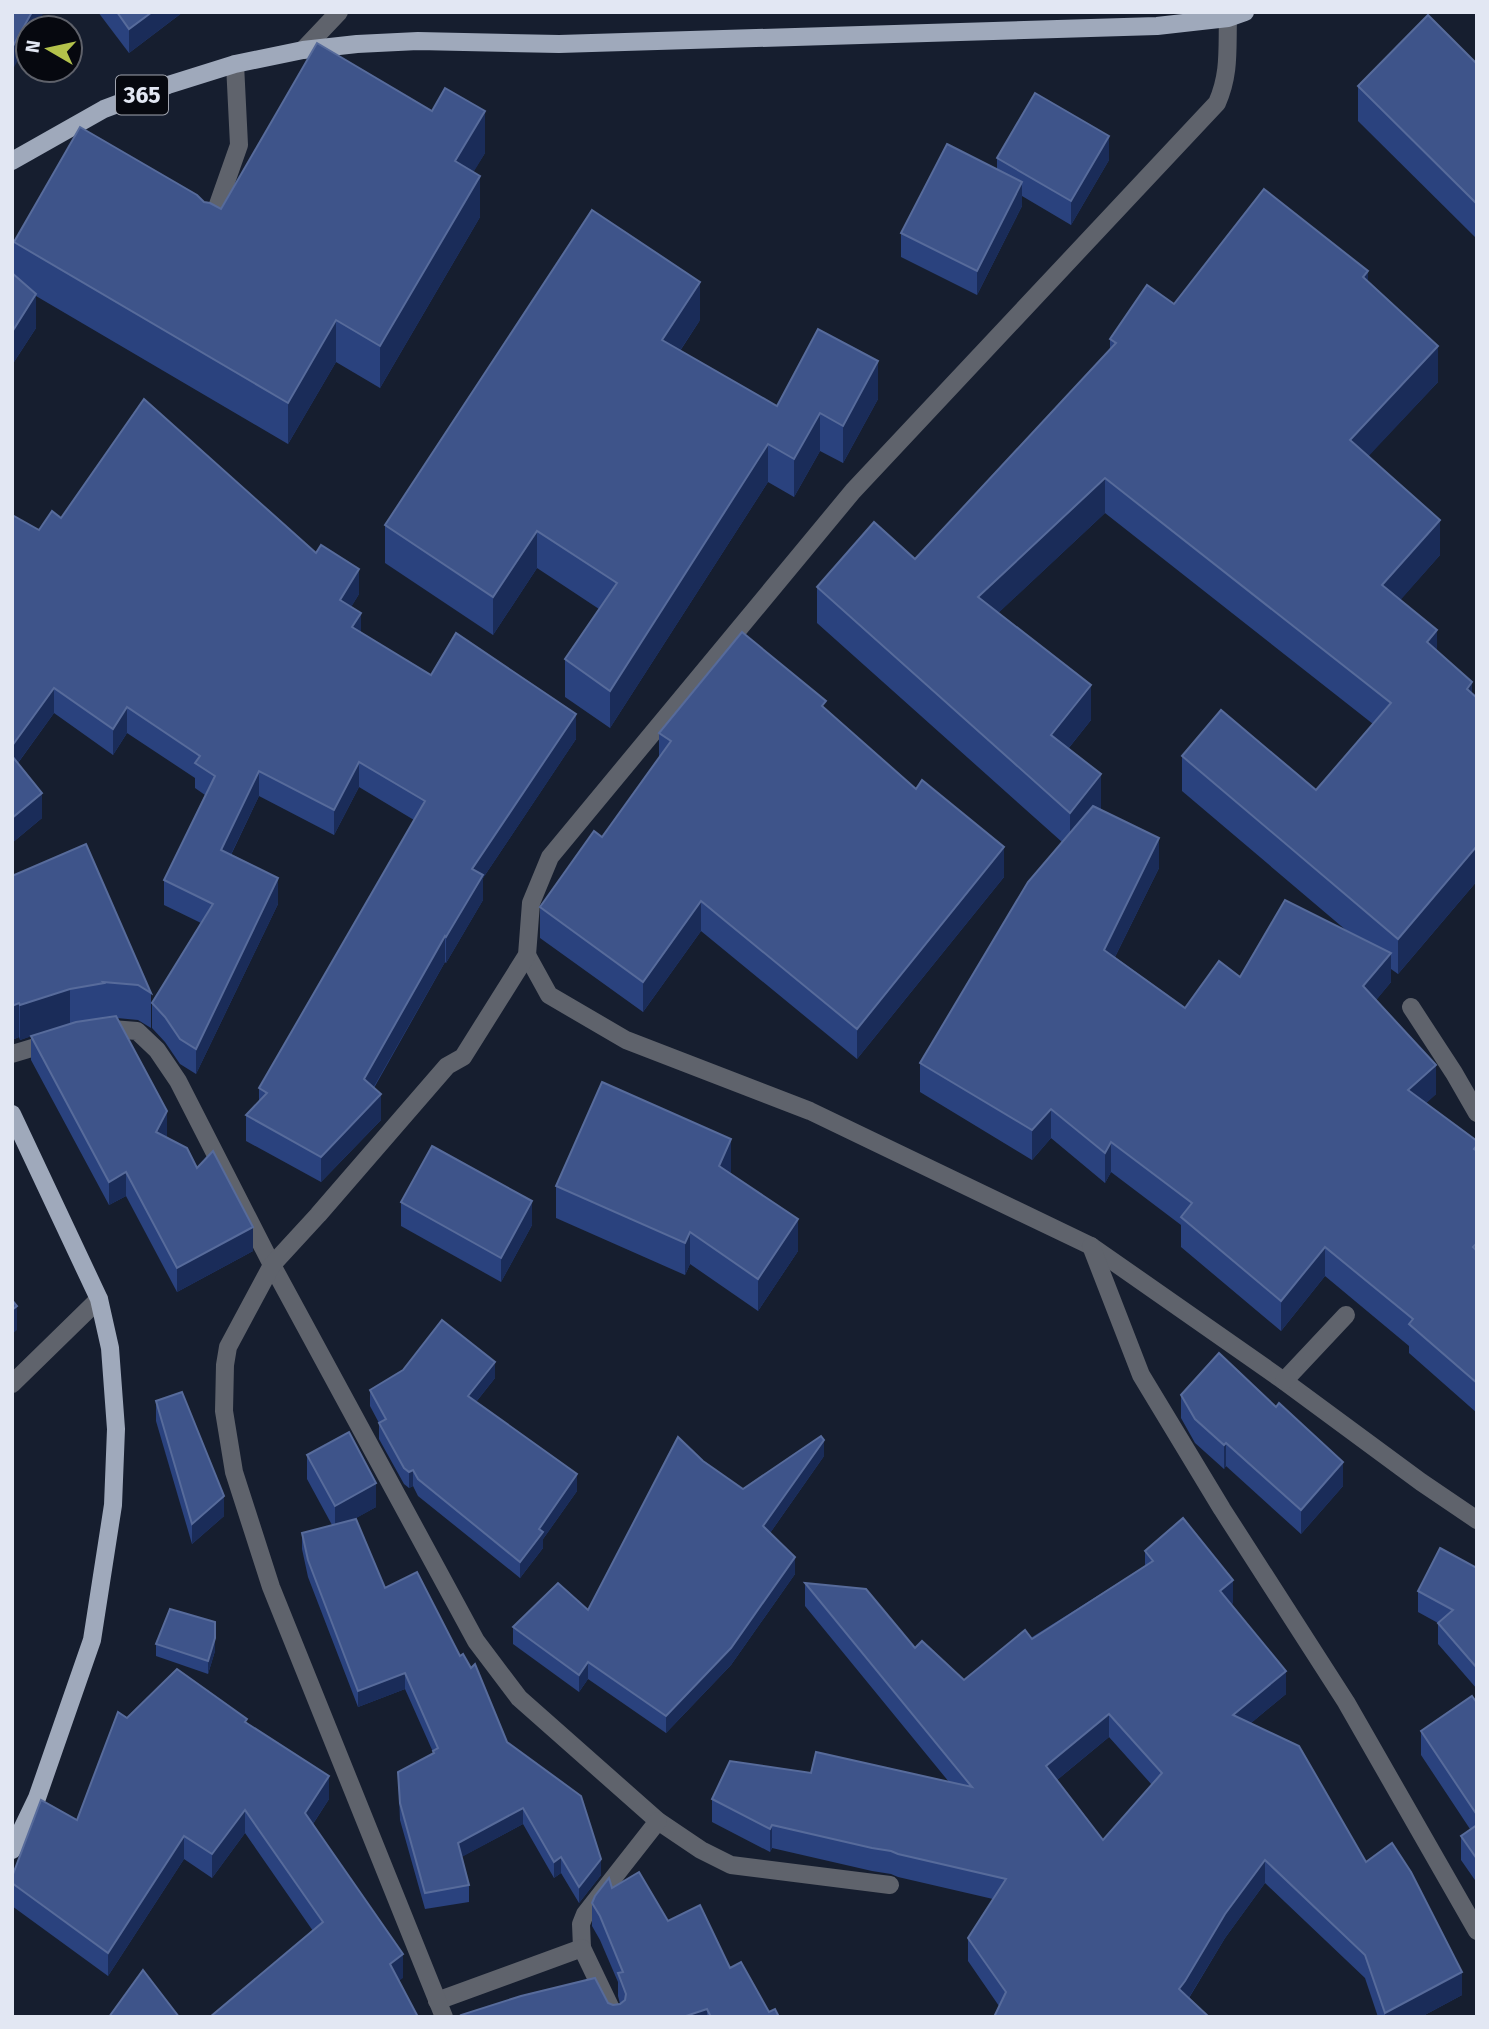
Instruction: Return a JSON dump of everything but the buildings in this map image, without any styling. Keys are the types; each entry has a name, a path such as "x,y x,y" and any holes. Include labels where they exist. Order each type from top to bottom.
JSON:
{"main road":[{"name":"365","path":"12,162 104,109 235,64 303,50 418,41 559,44 1157,26 1228,18 1245,12"},
{"path":"12,1114 99,1299 110,1348 116,1429 113,1505 92,1640 37,1798 12,1850"}],"street":[{"path":"303,50 339,12"},
{"path":"582,1948 441,2009 271,1587 234,1472 224,1410 228,1347 272,1265 447,1066 463,1056 527,956 531,903 550,857 853,491 1217,103 1225,86 1228,18"},
{"path":"208,233 239,145 235,64"},
{"path":"527,956 549,995 626,1040 810,1111 1091,1246 1477,1520"},
{"path":"1411,1007 1477,1113"},
{"path":"12,1054 100,1028 137,1031 157,1049 178,1081 272,1265 476,1641 519,1698 658,1821 701,1850 731,1865 890,1885"},
{"path":"1091,1246 1141,1375 1222,1509 1346,1702 1477,1931"},
{"path":"12,1384 99,1299"},
{"path":"1284,1381 1346,1315"},
{"path":"615,2017 582,1948 581,1924 585,1914 658,1821"}]}
